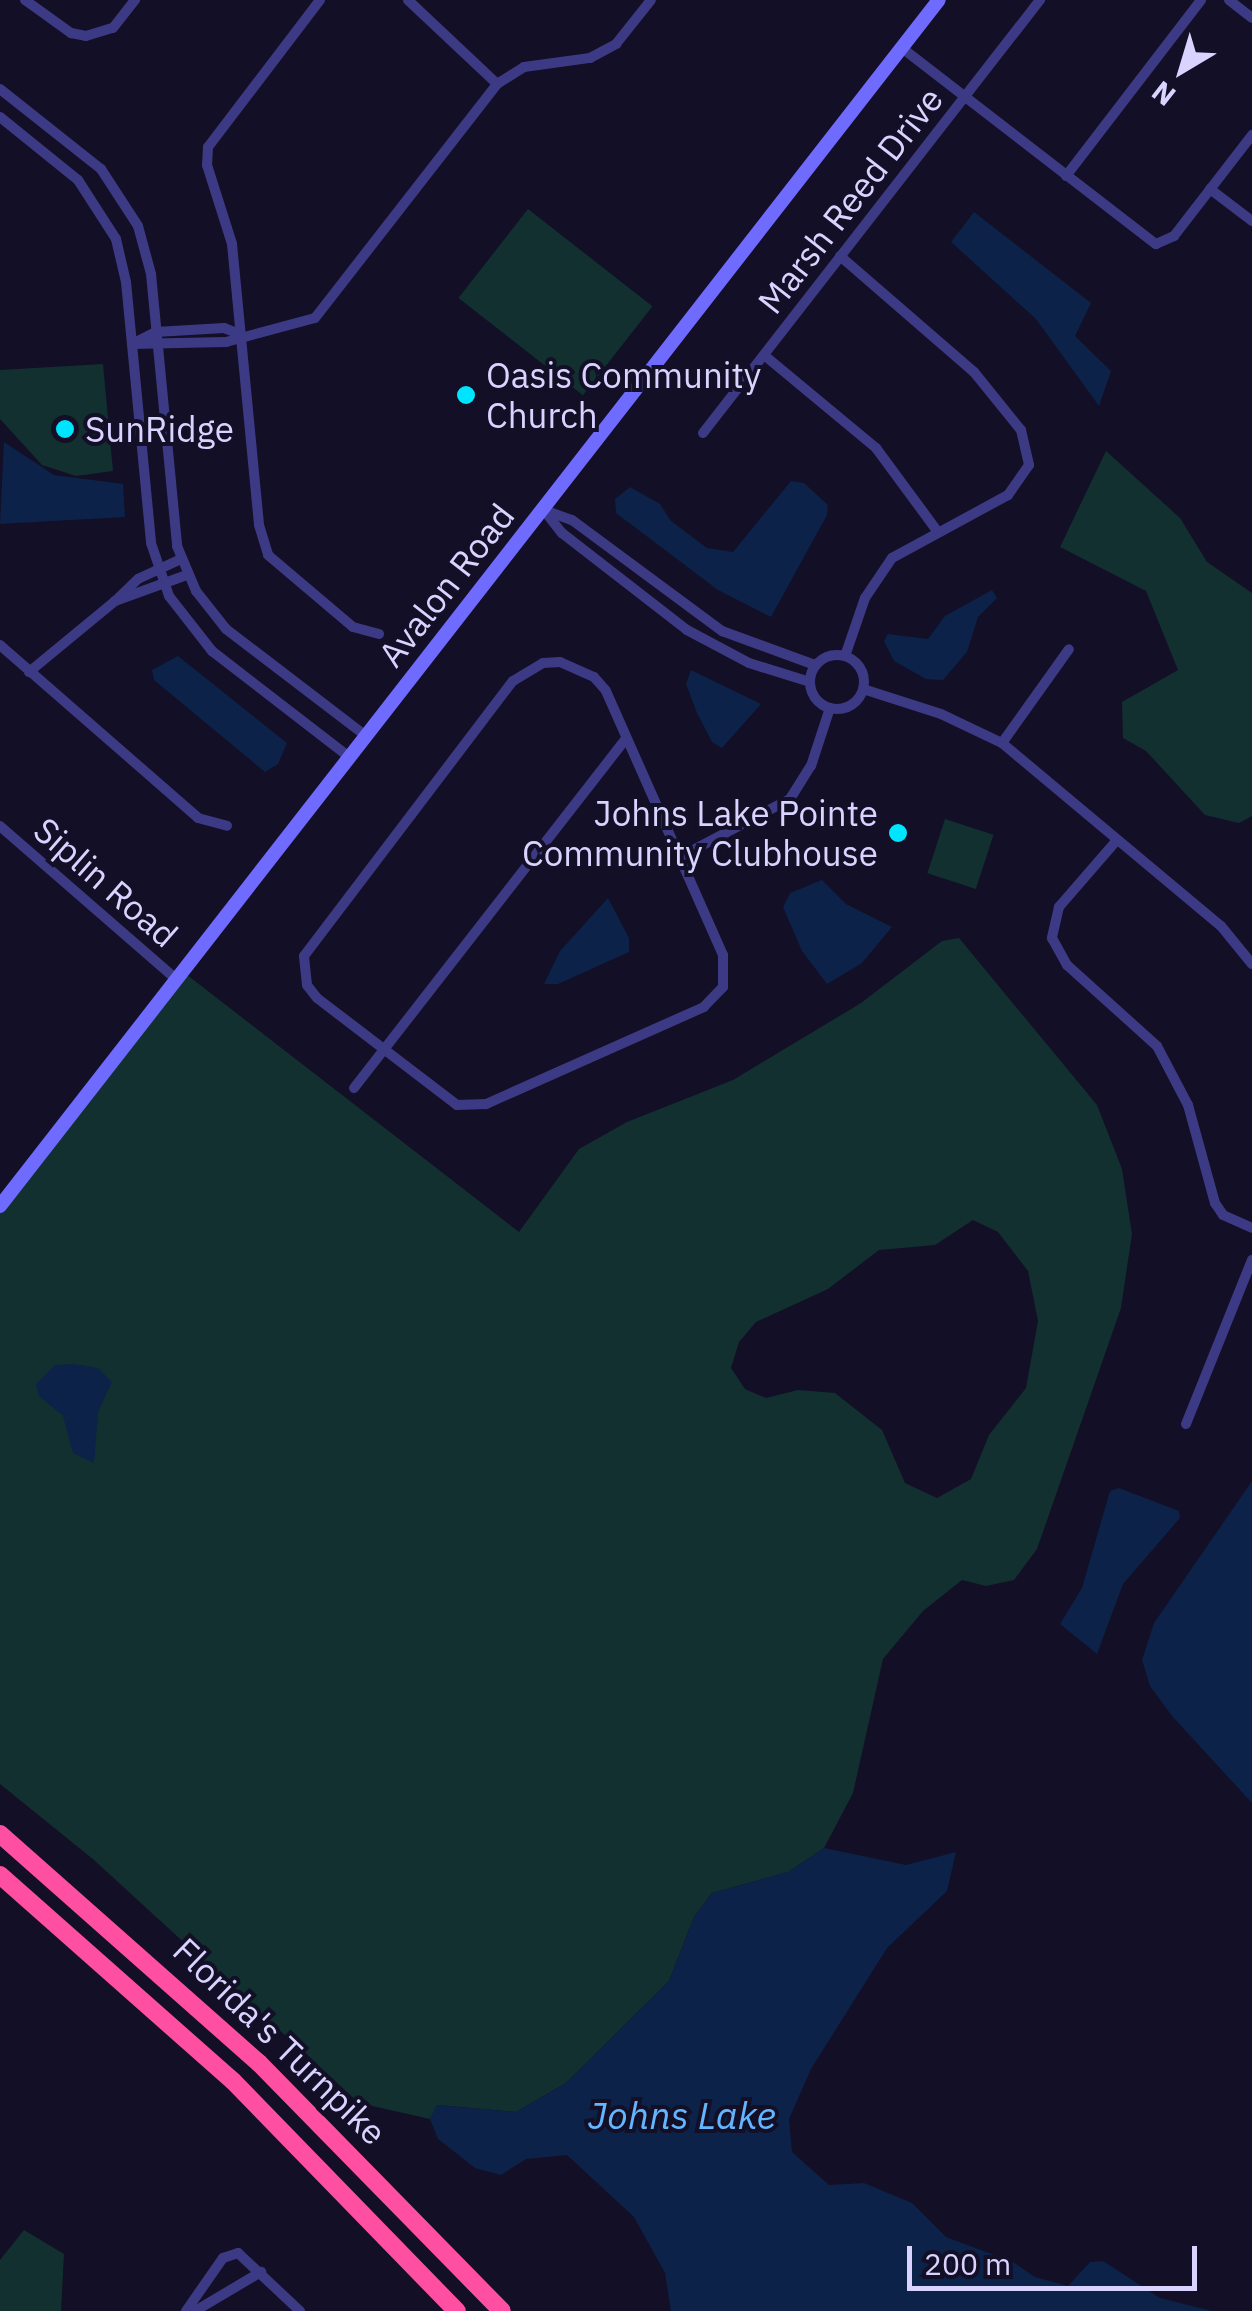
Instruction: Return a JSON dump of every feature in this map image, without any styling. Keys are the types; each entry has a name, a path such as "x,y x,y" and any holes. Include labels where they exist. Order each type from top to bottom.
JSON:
{"highway":[{"name":"Florida's Turnpike","path":"0,1834 259,2063 502,2311"},
{"name":"Florida's Turnpike","path":"0,1875 232,2081 457,2311"}],"main road":[{"name":"Avalon Road","path":"0,1206 940,0"}],"street":[{"path":"25,0 71,33 86,36 113,28 136,0"},
{"path":"320,0 208,147 210,184 232,244 260,525 268,554 354,627 379,634"},
{"path":"408,0 497,84"},
{"path":"132,344 158,348 196,344 240,334 289,330 314,318 497,84 524,67 590,58 616,44 650,0"},
{"name":"Marsh Reed Drive","path":"703,433 1040,0"},
{"path":"1066,176 1201,0"},
{"path":"1228,0 1252,18"},
{"path":"902,48 1066,176 1162,244 1252,135"},
{"path":"0,89 90,159 120,194 146,249 187,575 226,628 366,736"},
{"path":"0,117 78,180 105,217 121,256 158,569 163,582 212,651 349,758"},
{"path":"1210,189 1252,222"},
{"path":"543,509 572,520 666,594 750,645 816,666 845,656 878,575 938,532 1008,495 1029,465 1029,446 953,351 840,256"},
{"path":"195,330 196,344"},
{"path":"132,344 156,332 240,334"},
{"path":"764,354 876,448 938,532"},
{"path":"543,509 562,533 656,608 714,646 810,682"},
{"path":"29,672 114,601 158,569 182,559"},
{"path":"114,601 187,575"},
{"path":"656,608 666,594"},
{"path":"0,646 200,819 227,826"},
{"path":"1002,744 1068,649"},
{"path":"816,666 810,682 819,702 830,708 850,705 863,689 859,667 845,656"},
{"path":"560,662 594,677 626,738 724,955 723,987 704,1007 471,1107 445,1098 317,998 307,984 304,956 489,711 527,670 560,662"},
{"path":"863,689 941,714 1002,744 1221,926 1252,964"},
{"path":"680,857 790,799 811,766 830,708"},
{"path":"354,1088 626,738"},
{"name":"Siplin Road","path":"0,826 176,979"},
{"path":"1117,840 1059,907 1052,938 1068,965 1157,1046 1188,1105 1216,1204 1223,1215 1252,1228"},
{"path":"1186,1424 1252,1260"},
{"path":"186,2311 226,2254 246,2256 300,2311"},
{"path":"195,2311 262,2272"}],"green space":[{"path":"528,209 653,306 583,395 458,298"},
{"path":"103,364 113,471 76,476 42,465 0,419 0,370"},
{"path":"1106,451 1180,518 1207,562 1252,593 1252,816 1239,823 1205,815 1146,751 1123,738 1122,702 1178,670 1146,591 1060,547"},
{"path":"945,819 994,835 976,889 927,873"},
{"path":"959,938 1097,1105 1122,1169 1132,1234 1121,1308 1037,1549 1014,1580 986,1586 962,1580 923,1611 883,1659 853,1793 824,1848 788,1872 712,1893 694,1917 669,1981 566,2083 516,2112 438,2105 430,2119 359,2103 94,1860 0,1784 0,1206 182,971 519,1232 579,1149 627,1122 733,1080 861,1003 942,941","holes":["973,1220 998,1232 1028,1271 1038,1321 1026,1388 989,1435 971,1479 937,1498 905,1483 882,1430 835,1393 798,1390 766,1398 745,1389 731,1368 739,1342 756,1322 828,1289 879,1250 935,1245"]},
{"path":"24,2230 64,2254 61,2311 0,2311 0,2260"}],"water":[{"path":"974,212 1091,303 1075,336 1111,371 1099,406 1036,319 951,242"},
{"path":"4,442 54,475 123,484 125,517 0,524"},
{"path":"791,481 804,483 828,505 827,515 771,617 718,590 616,513 615,499 630,487 660,504 671,521 707,548 733,552"},
{"path":"992,590 997,598 978,617 967,652 943,680 926,679 894,661 884,641 888,634 928,639 945,616"},
{"path":"178,656 287,743 278,764 265,772 154,680 152,670"},
{"path":"691,670 761,704 722,748 712,742 697,713 686,684"},
{"path":"822,880 846,904 892,927 862,963 827,984 802,951 783,907 790,893"},
{"path":"608,898 629,938 629,952 558,984 544,984 560,951"},
{"path":"55,1365 98,1368 112,1382 98,1412 94,1463 73,1453 63,1416 39,1396 36,1384"},
{"path":"1252,1481 1252,1803 1172,1716 1150,1686 1142,1660 1154,1623"},
{"path":"1119,1488 1179,1511 1180,1518 1123,1584 1097,1654 1060,1624 1082,1588 1110,1491"},
{"name":"Johns Lake","path":"824,1848 906,1865 956,1852 947,1891 887,1948 811,2069 789,2119 792,2152 829,2185 864,2183 912,2203 946,2237 1013,2262 1035,2277 1068,2286 1090,2262 1103,2261 1160,2298 1212,2311 671,2311 665,2273 634,2217 567,2155 526,2159 501,2175 475,2168 438,2139 430,2119 437,2105 516,2112 566,2083 669,1981 694,1917 712,1893 788,1872"}],"place":[{"name":"Oasis Community Church","path":"466,395"},
{"name":"SunRidge","path":"65,429"},
{"name":"Johns Lake Pointe Community Clubhouse","path":"898,833"}]}
